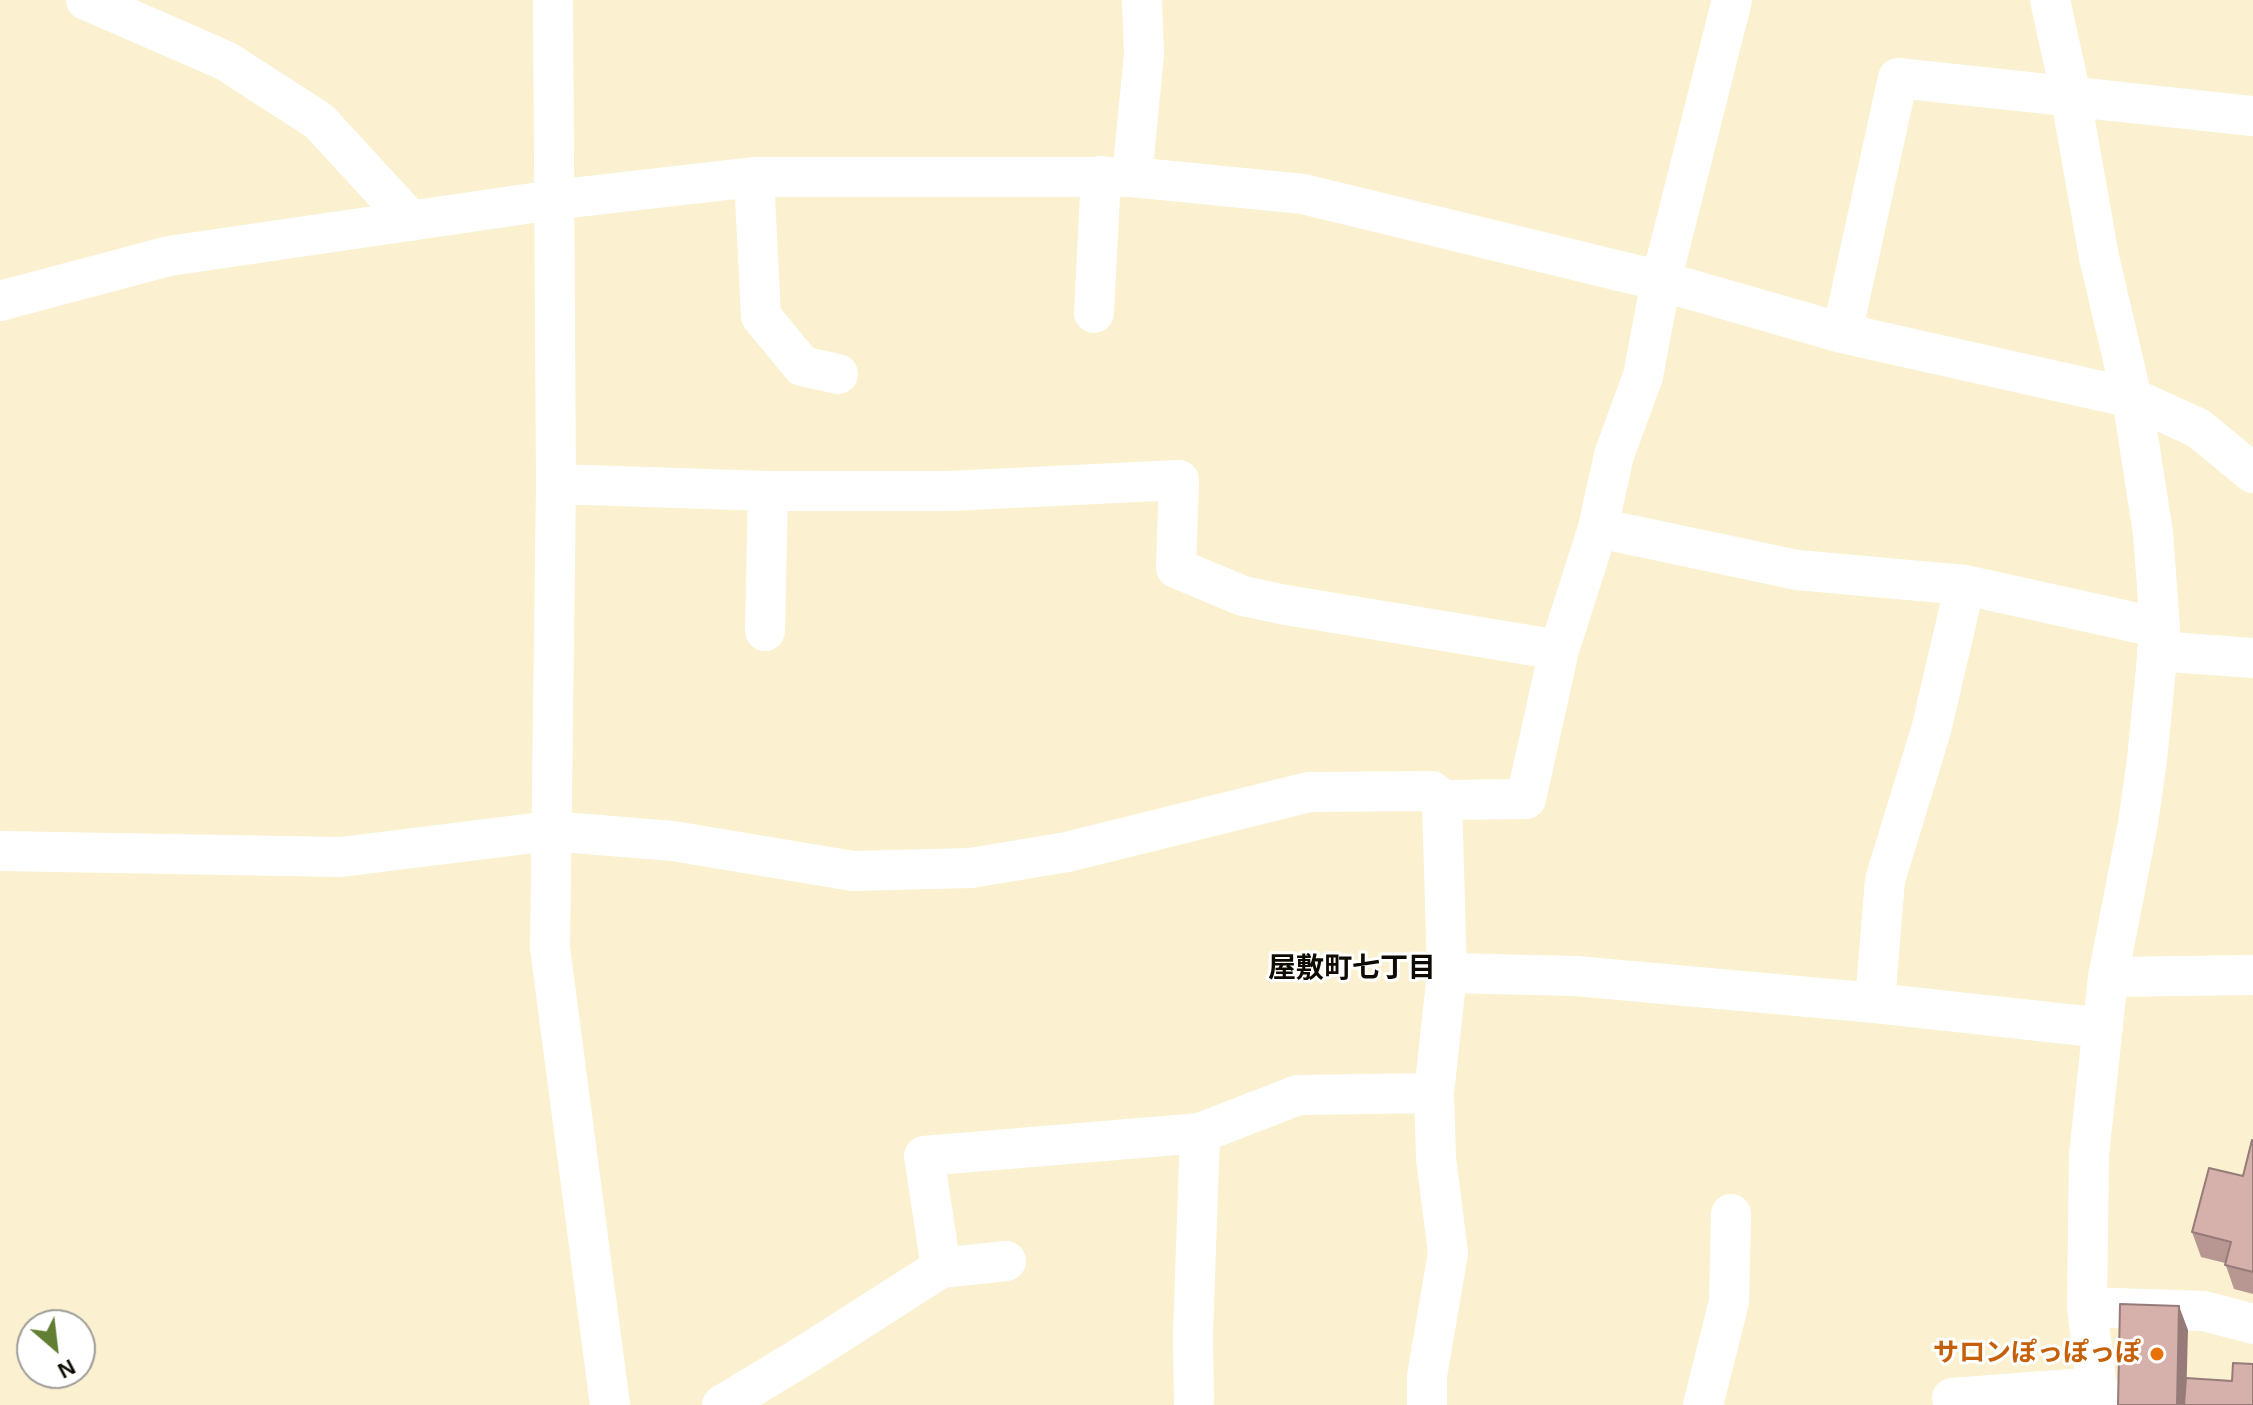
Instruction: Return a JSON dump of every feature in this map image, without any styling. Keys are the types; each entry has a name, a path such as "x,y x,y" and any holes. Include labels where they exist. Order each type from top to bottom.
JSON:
{"street":[{"path":"86,0 226,61 319,121 411,221"},
{"path":"553,0 556,484 550,948 610,1405"},
{"path":"1094,313 1117,177 1144,54 1142,0"},
{"path":"0,851 341,857 550,831 673,841 853,871 971,868 1067,852 1309,792 1432,791 1442,800 1526,799 1559,650 1598,528 1614,455 1643,376 1661,281 1732,0"},
{"path":"1952,1398 2098,1396 2087,1307 2089,1155 2108,977 2147,760 2158,640 2153,533 2132,398 2099,257 2050,0"},
{"path":"1842,333 1898,78 2253,116"},
{"path":"0,301 169,256 553,200 754,177 1117,177 1303,194 1661,281 1842,333 2132,398 2198,428 2253,473"},
{"path":"754,177 761,316 802,366 838,374"},
{"path":"556,484 768,491 949,491 1179,480 1176,568 1243,596 1559,650"},
{"path":"765,631 768,491"},
{"path":"1598,528 1797,570 1965,585 2158,640 2253,658"},
{"path":"1875,1003 1885,880 1931,730 1965,585"},
{"path":"1427,1405 1427,1376 1448,1253 1436,1158 1434,1093 1447,973 1442,800"},
{"path":"1447,973 1576,976 1875,1003 2103,1028"},
{"path":"2108,977 2253,975"},
{"path":"941,1268 924,1156 1200,1133 1298,1095 1434,1093"},
{"path":"1194,1405 1193,1334 1200,1133"},
{"path":"1703,1405 1729,1302 1731,1214"},
{"path":"722,1405 941,1268 1006,1261"},
{"path":"2087,1307 2204,1311 2253,1324"}],"building":[{"path":"2252,1140 2253,1272 2225,1265 2231,1242 2192,1232 2209,1168 2243,1176"},
{"path":"2120,1304 2179,1306 2177,1405 2118,1405"},
{"path":"2233,1363 2253,1364 2253,1405 2184,1405 2186,1378 2232,1381"}],"place":[{"name":"サロンぽっぽっぽ","path":"2157,1354"}],"district":[{"name":"屋敷町七丁目","path":"1352,969"}]}
